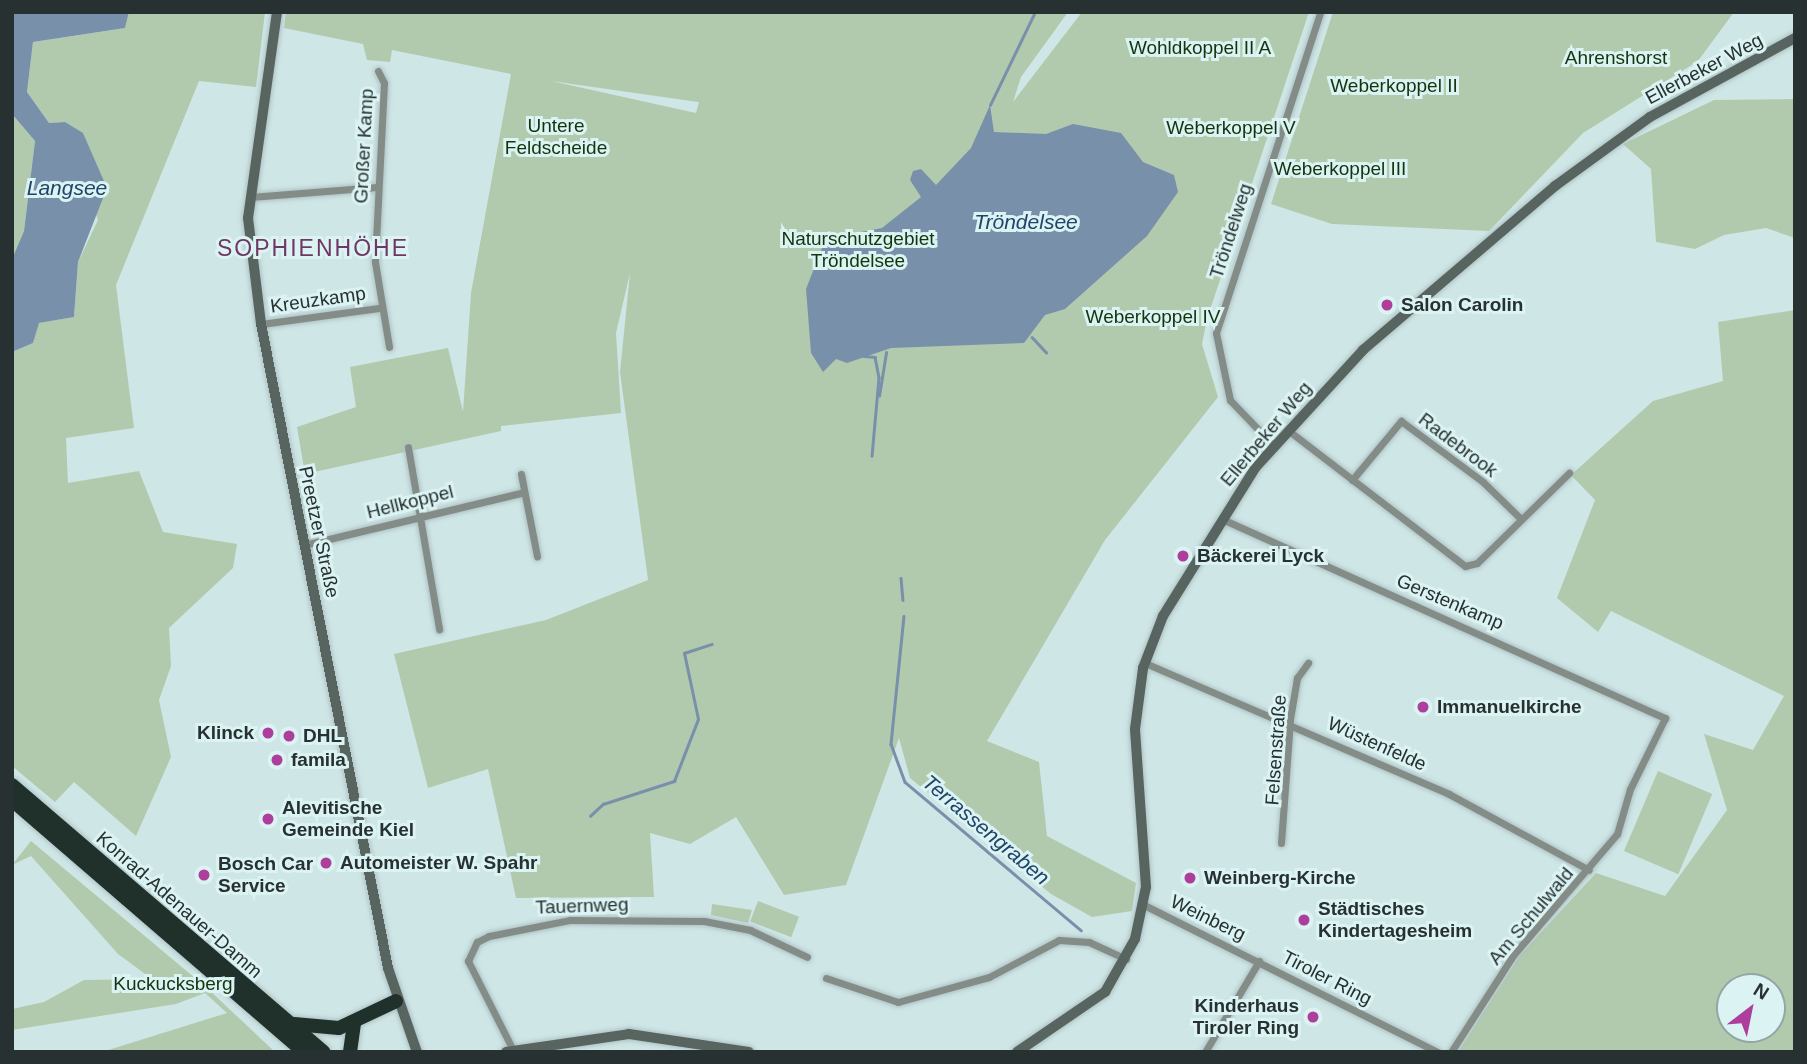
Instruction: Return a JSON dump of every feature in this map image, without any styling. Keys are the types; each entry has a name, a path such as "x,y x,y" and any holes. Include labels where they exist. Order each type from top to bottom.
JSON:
{"highway":[{"name":"Konrad-Adenauer-Damm","path":"12,785 280,1025 304,1052"},
{"name":"Konrad-Adenauer-Damm","path":"12,800 280,1025 323,1052"},
{"path":"289,1052 280,1025 320,1031 354,1022 396,1000"},
{"path":"351,1052 354,1022"}],"street":[{"name":"Preetzer Straße","path":"277,12 251,197 261,324 396,1000 417,1052"},
{"name":"Tröndelweg","path":"1275,447 1230,400 1219,367 1216,333 1320,12"},
{"name":"Ellerbeker Weg","path":"1017,1052 1105,992 1126,959 1144,905 1135,729 1145,663 1163,616 1221,519 1275,447 1370,343 1555,186 1650,117 1795,38"},
{"name":"Großer Kamp","path":"378,71 384,83 377,187 379,308 389,347"},
{"path":"251,197 377,187"},
{"name":"Kreuzkamp","path":"261,324 379,308"},
{"name":"Radebrook","path":"1352,480 1401,421 1483,482 1521,519"},
{"path":"1289,431 1465,566 1477,563 1569,473"},
{"path":"408,447 419,503 416,517 439,629"},
{"path":"521,474 537,556"},
{"name":"Hellkoppel","path":"304,545 524,492"},
{"name":"Gerstenkamp","path":"1221,519 1665,718"},
{"name":"Wüstenfelde","path":"1145,663 1485,811 1589,870"},
{"name":"Felsenstraße","path":"1280,843 1297,678 1308,663"},
{"name":"Am Schulwald","path":"1451,1052 1514,954 1589,870 1617,834 1630,789 1665,718"},
{"name":"Weinberg","path":"1144,905 1259,961"},
{"name":"Tauernweg","path":"510,1051 468,961 477,942 511,929 570,920 704,921 750,930 807,957"},
{"path":"826,978 898,1002 989,977 1059,940 1088,942 1126,959"},
{"name":"Tiroler Ring","path":"1205,1052 1259,961 1438,1052"},
{"path":"510,1051 629,1034 745,1051"}],"green space":[{"path":"129,12 265,12 256,87 199,81 116,285 134,428 66,438 68,483 139,471 163,532 237,544 233,568 169,628 171,666 159,700 171,757 136,836 74,782 55,802 12,766 12,352 33,343 38,323 74,317 78,262 98,220 65,122 49,123 27,92 33,42 125,28"},
{"name":"Naturschutzgebiet Tröndelsee","path":"286,12 1068,12 1021,77 1013,102 1082,12 1309,12 1207,319 1202,344 1218,397 1105,540 987,741 1039,762 1047,836 1136,883 1132,911 1092,917 1051,894 910,778 899,738 846,885 784,895 736,817 690,844 650,833 654,897 516,898 488,769 428,788 394,654 546,620 648,580 620,372 630,273 616,333 621,413 501,426 501,431 305,474 297,427 356,407 350,367 448,348 463,412 471,293 511,74 392,50 390,62 367,60 363,44 284,28","holes":["551,81 699,102 696,113"]},
{"path":"1333,12 1734,12 1698,61 1583,133 1489,231 1332,224 1271,204"},
{"path":"1795,99 1795,238 1766,228 1724,235 1695,249 1656,242 1651,169 1623,144 1714,100"},
{"path":"12,114 35,141 24,231 12,259"},
{"path":"1795,310 1795,1052 1458,1052 1520,955 1596,873 1665,896 1727,810 1704,734 1753,750 1784,696 1611,611 1598,632 1557,598 1595,500 1571,475 1653,401 1723,381 1718,322"},
{"path":"1658,771 1712,794 1678,874 1624,851"},
{"name":"Kuckucksberg","path":"31,841 207,988 275,1052 102,1052 227,1013 205,993 176,1004 12,1030 12,1009 44,1002 84,980 152,979 118,954 31,856 12,865"},
{"path":"758,901 799,917 791,937 750,922"},
{"path":"712,904 752,910 748,923 711,915"}],"water":[{"name":"Langsee","path":"12,12 129,12 125,28 33,42 27,92 49,123 65,122 83,133 107,188 78,262 74,317 39,323 33,343 12,352 12,259 24,231 35,141 12,114"},
{"name":"Tröndelsee","path":"990,105 994,132 1046,134 1073,124 1121,133 1143,162 1174,175 1178,192 1147,236 1065,309 1045,315 1024,343 891,348 847,363 836,359 823,372 811,353 806,289 822,248 829,238 882,228 921,197 910,180 913,171 921,169 936,185 971,148"}],"waterway":[{"path":"990,105 1035,12"},
{"path":"1032,337 1046,352"},
{"path":"879,396 886,353"},
{"name":"Terrassengraben","path":"864,356 875,357 879,378 872,456"},
{"name":"Terrassengraben","path":"901,578 903,600"},
{"name":"Terrassengraben","path":"904,616 891,744 905,782 1081,930"},
{"path":"590,816 603,804 674,781 698,719 684,653 712,644"}],"place":[{"name":"Salon Carolin","path":"1387,305"},
{"name":"Bäckerei Lyck","path":"1183,556"},
{"name":"Immanuelkirche","path":"1423,707"},
{"name":"Klinck","path":"268,733"},
{"name":"DHL","path":"289,736"},
{"name":"famila","path":"277,760"},
{"name":"Alevitische Gemeinde Kiel","path":"268,819"},
{"name":"Automeister W. Spahr","path":"326,863"},
{"name":"Bosch Car Service","path":"204,875"},
{"name":"Weinberg-Kirche","path":"1190,878"},
{"name":"Städtisches Kindertagesheim","path":"1304,920"},
{"name":"Kinderhaus Tiroler Ring","path":"1313,1017"}],"district":[{"name":"SOPHIENHÖHE","path":"313,248"}],"park label":[{"name":"Wohldkoppel II A","path":"1200,48"},
{"name":"Ahrenshorst","path":"1616,58"},
{"name":"Weberkoppel II","path":"1394,86"},
{"name":"Weberkoppel V","path":"1231,128"},
{"name":"Untere Feldscheide","path":"556,137"},
{"name":"Weberkoppel III","path":"1340,169"},
{"name":"Weberkoppel IV","path":"1153,317"}]}
